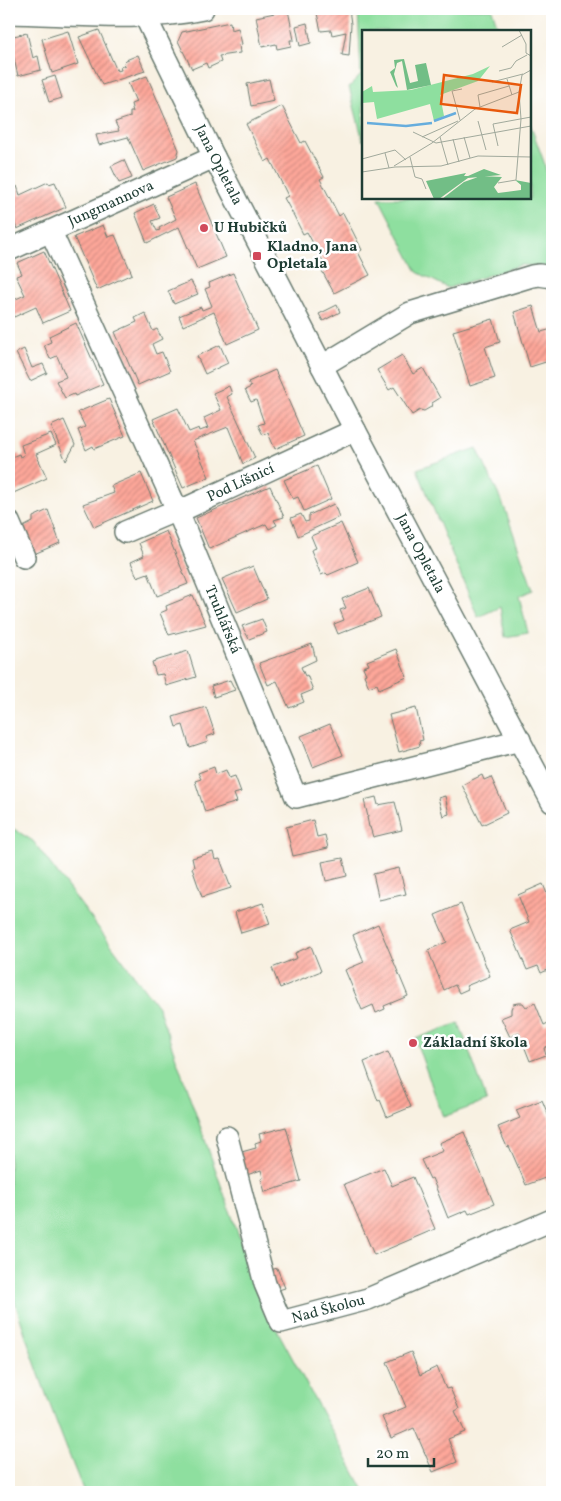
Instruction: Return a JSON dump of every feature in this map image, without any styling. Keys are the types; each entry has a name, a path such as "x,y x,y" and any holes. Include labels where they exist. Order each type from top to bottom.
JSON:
{"street":[{"path":"9,13 67,11 144,16 203,9"},
{"name":"Jana Opletala","path":"144,16 214,157 355,430 552,802"},
{"name":"Jungmannova","path":"9,250 214,157"},
{"name":"Truhlářská","path":"52,232 178,512 296,797 520,740"},
{"path":"322,366 410,313 532,276 552,277"},
{"name":"Pod Líšnicí","path":"125,532 165,515 178,512 355,430"},
{"path":"9,522 24,557"},
{"name":"Nad Školou","path":"227,1137 265,1284 281,1322 368,1299 552,1220"}],"green space":[{"path":"358,9 492,9 499,30 362,30 362,137 349,87 361,75"},
{"path":"531,127 544,162 552,200 552,267 521,265 448,288 417,272 380,199 531,199"},
{"path":"477,448 505,509 533,590 519,596 528,633 505,637 500,607 478,617 417,469"},
{"path":"9,826 33,841 158,1007 263,1304 365,1492 84,1492 44,1388 9,1282"},
{"path":"459,1023 487,1101 443,1117 415,1039"}],"building":[{"path":"316,9 349,9 351,24 349,56 342,55 346,32 332,35 331,30 321,31"},
{"path":"288,10 294,40 290,40 291,46 277,49 276,44 262,47 256,17"},
{"path":"230,22 231,30 238,28 242,44 239,45 240,53 219,56 221,62 208,68 206,63 192,69 178,41 182,32"},
{"path":"307,23 311,43 300,46 296,26"},
{"path":"99,30 117,71 121,70 120,67 125,65 124,62 126,60 138,55 145,71 102,85 79,37"},
{"path":"68,31 78,64 52,73 42,39"},
{"path":"27,33 33,58 38,56 41,70 18,76 9,37"},
{"path":"55,76 62,98 49,102 42,80"},
{"path":"147,76 179,150 177,157 143,171 128,137 99,145 96,135 119,131 115,122 130,117 130,112 133,112 131,104 136,102 128,83"},
{"path":"269,79 274,101 251,106 247,84"},
{"path":"282,106 301,143 305,141 324,177 320,179 339,216 343,213 353,232 362,250 358,252 370,275 334,293 322,271 327,269 307,232 303,234 284,198 288,196 270,159 265,162 246,124"},
{"path":"124,160 132,178 119,183 111,166"},
{"path":"48,182 49,184 55,182 66,207 17,229 9,209 9,189 17,186 20,195"},
{"path":"195,184 226,257 197,269 179,227 147,243 135,213 154,204 160,218 152,221 157,231 160,230 159,228 176,219 166,197"},
{"path":"103,225 108,237 115,235 132,274 97,290 74,237"},
{"path":"44,251 70,311 43,323 36,307 14,317 12,313 9,315 9,302 25,295 16,276 22,274 17,263"},
{"path":"233,273 258,330 227,344 214,312 183,326 179,316 201,307 202,310 212,306 205,289 210,287 209,283"},
{"path":"191,281 198,294 174,304 168,291"},
{"path":"337,305 340,312 323,321 319,314"},
{"path":"533,306 541,332 552,329 552,360 530,367 514,312"},
{"path":"145,313 153,331 157,329 162,339 152,344 156,354 162,352 170,371 138,385 115,332 137,322 135,318"},
{"path":"493,319 500,342 485,347 495,378 470,386 453,331"},
{"path":"76,323 103,384 75,396 74,394 65,398 56,381 66,377 57,356 50,359 44,345 51,342 49,336"},
{"path":"220,345 228,363 205,374 197,356"},
{"path":"24,349 32,368 43,364 47,373 30,381 16,353"},
{"path":"402,355 413,374 423,368 440,398 432,403 431,407 424,411 420,410 412,415 394,387 389,390 377,370"},
{"path":"275,370 304,436 275,449 268,433 263,435 258,425 264,423 256,400 251,402 245,390 251,387 248,382"},
{"path":"229,386 232,394 227,397 255,458 243,464 228,427 193,441 209,477 183,488 153,419 178,408 189,432 199,428 200,431 208,428 204,418 221,410 213,393"},
{"path":"109,399 125,436 94,449 93,446 86,450 78,430 85,427 78,412"},
{"path":"64,420 75,445 66,461 51,426"},
{"path":"51,434 56,445 36,454 47,478 9,495 9,458 19,454 20,457 24,455 21,445"},
{"path":"317,466 331,499 304,511 298,497 293,499 284,480"},
{"path":"141,473 153,501 94,527 83,504 114,493 111,486"},
{"path":"270,486 284,517 274,520 277,525 269,529 266,524 209,549 196,518"},
{"path":"334,504 339,517 298,536 291,518 301,514 305,522 309,521 309,515"},
{"path":"48,510 60,543 34,554 23,527 33,522 33,517"},
{"path":"341,523 358,562 328,575 326,573 321,575 311,550 316,548 311,536"},
{"path":"166,531 188,584 157,596 148,573 137,577 131,562 144,556 139,543"},
{"path":"253,566 267,599 237,612 222,579"},
{"path":"369,588 381,617 338,634 334,624 344,620 340,610 346,608 342,599"},
{"path":"193,595 206,625 169,635 160,613 167,610 166,606"},
{"path":"262,619 267,632 249,639 242,626"},
{"path":"312,644 316,660 301,667 305,676 307,675 313,690 301,695 304,702 289,708 277,681 268,685 259,663"},
{"path":"396,649 407,677 379,689 377,684 369,687 363,667 369,665 367,661"},
{"path":"188,651 196,677 166,686 163,674 156,675 152,662"},
{"path":"230,680 235,690 214,697 211,686"},
{"path":"206,707 215,734 206,737 208,742 190,748 183,725 176,727 173,717"},
{"path":"416,708 423,740 419,741 420,746 399,752 389,715"},
{"path":"330,724 343,755 313,767 301,736"},
{"path":"214,767 216,774 226,770 229,778 235,776 241,792 234,794 237,802 205,812 195,781 201,779 198,773"},
{"path":"482,775 484,780 491,777 507,813 482,825 462,785"},
{"path":"445,796 449,814 443,816 438,798"},
{"path":"376,797 378,805 395,802 402,830 373,837 369,827 364,800"},
{"path":"313,820 317,837 325,835 328,848 293,856 286,827"},
{"path":"213,852 215,860 220,859 231,888 202,897 192,868 194,867 192,858"},
{"path":"343,858 347,876 326,881 322,862"},
{"path":"399,868 406,894 379,900 373,874"},
{"path":"543,884 552,906 552,965 549,966 550,969 541,973 538,966 527,970 510,930 529,922 518,895"},
{"path":"263,903 270,924 241,933 235,912"},
{"path":"461,904 490,976 466,986 468,989 459,993 455,985 444,990 428,950 447,942 435,915"},
{"path":"378,924 408,996 384,1006 385,1009 376,1013 373,1005 362,1010 345,970 364,962 353,935"},
{"path":"311,946 321,971 280,988 272,968 297,958 295,953"},
{"path":"523,1003 526,1007 535,1003 544,1025 552,1021 552,1044 544,1048 546,1055 530,1061 519,1033 510,1037 501,1018 511,1014 513,1004"},
{"path":"388,1052 411,1107 387,1117 380,1100 378,1101 364,1062"},
{"path":"542,1100 552,1124 552,1179 547,1182 545,1178 526,1185 509,1146 507,1147 498,1127 520,1118 516,1110"},
{"path":"286,1127 301,1181 265,1192 261,1179 263,1178 261,1170 244,1176 238,1153 256,1148 255,1143 261,1141 259,1134"},
{"path":"464,1132 494,1204 469,1214 467,1210 448,1218 432,1178 430,1179 421,1160 443,1151 439,1143"},
{"path":"384,1168 392,1186 413,1177 435,1229 374,1255 344,1184"},
{"path":"277,1268 285,1288 275,1291 265,1272"},
{"path":"411,1352 420,1375 437,1367 446,1389 450,1388 459,1409 455,1411 465,1432 448,1439 457,1462 433,1472 414,1428 391,1438 382,1417 406,1407 387,1362"}],"place":[{"name":"U Hubičků","path":"204,228"},
{"name":"Kladno, Jana Opletala","path":"257,256"},
{"name":"Základní škola","path":"413,1043"}]}
